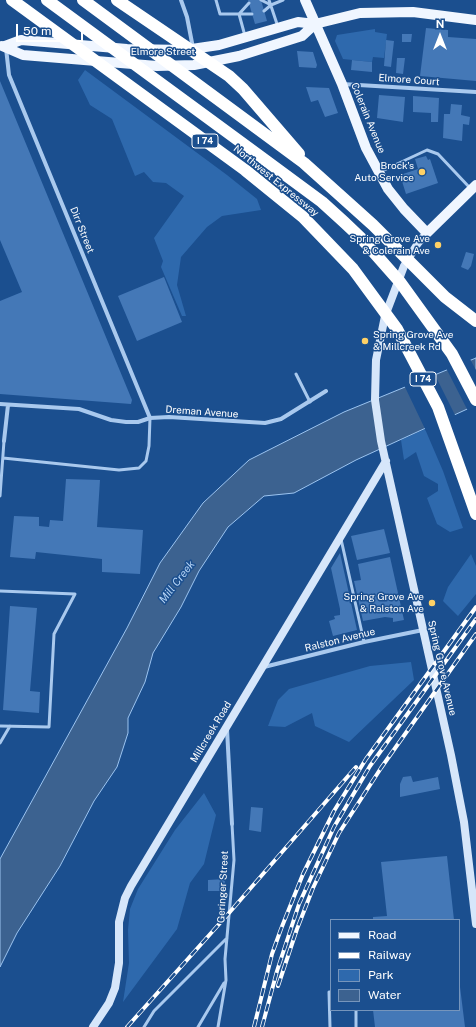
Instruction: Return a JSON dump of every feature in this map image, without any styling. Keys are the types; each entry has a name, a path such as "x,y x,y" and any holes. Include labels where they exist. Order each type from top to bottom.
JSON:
{"highway":[{"name":"Northwest Expressway","path":"12,0 245,170 294,209 343,258 376,299 397,329 438,407 476,514"},
{"name":"Northwest Expressway","path":"46,0 322,202 362,239 400,282 436,331 452,354 476,400"},
{"path":"83,0 122,27 304,163 373,225 445,297 476,321"},
{"path":"117,0 228,76 243,89 350,212 362,239"}],"main road":[{"name":"Colerain Avenue","path":"305,0 314,24 342,84 366,148 379,173 396,200 427,233"},
{"name":"Elmore Street","path":"3,46 21,40 146,50 193,49 220,45 298,22 314,24 360,13 389,11 436,14 476,20"},
{"name":"Elmore Street","path":"3,46 23,55 157,66 196,65 239,56 302,36 314,24"},
{"path":"427,233 474,187"},
{"name":"Spring Grove Avenue","path":"427,233 418,243 398,278 385,316 376,360 376,413 464,822 474,887 476,918"},
{"name":"Millcreek Road","path":"92,1027 109,1003 115,988 119,964 119,922 125,898 227,724 386,461"}],"street":[{"path":"181,0 187,17 196,65"},
{"name":"Dirr Street","path":"3,46 9,75 150,418"},
{"name":"Elmore Court","path":"342,84 476,92"},
{"name":"Dreman Avenue","path":"0,404 79,409 111,420 126,422 138,422 150,418 169,417 265,424 281,419 326,392"},
{"path":"4,441 8,405"},
{"name":"Ralston Avenue","path":"262,668 364,642 423,630"},
{"name":"Geringer Street","path":"227,724 232,824"}],"lane":[{"path":"216,0 220,14 252,14"},
{"path":"261,0 271,5"},
{"path":"269,0 278,27"},
{"path":"264,11 271,5 283,0"},
{"path":"239,14 249,4"},
{"path":"239,14 246,37"},
{"path":"379,173 427,150 438,154 474,187"},
{"path":"296,374 310,402"},
{"path":"3,458 119,470 139,468 146,461 149,446 150,418"},
{"path":"0,496 4,441"},
{"path":"341,535 364,642"},
{"path":"0,591 75,594 54,634 49,727 0,726"},
{"path":"0,743 10,726"},
{"name":"Geringer Street","path":"218,1027 226,980 234,860 232,824"},
{"path":"144,1027 154,1011 228,938"},
{"path":"198,1027 226,980"},
{"path":"330,992 330,1027"},
{"path":"356,1011 356,1027"}],"green space":[{"path":"375,29 375,32 387,34 384,58 373,57 372,62 343,59 335,41 337,35"},
{"path":"85,70 257,199 261,210 222,216 207,227 181,257 177,285 186,316 182,316 161,267 163,261 154,238 184,196 166,183 153,182 144,172 135,176 112,119 90,105 78,80"},
{"path":"425,429 443,471 463,528 450,532 437,524 427,498 438,491 438,484 424,476 416,452 404,460 401,440"},
{"path":"471,554 476,566 476,594 458,616 443,601 448,587"},
{"path":"411,662 414,680 349,742 315,726 312,713 285,727 268,726 278,700 289,689 370,666"},
{"path":"204,793 216,815 204,864 190,883 177,929 123,1002 129,963 128,930 130,909 138,889 175,830"}],"water":[{"name":"Mill Creek","path":"476,358 476,405 356,460 294,493 264,496 228,527 199,571 181,607 153,653 145,682 128,718 128,733 117,767 94,801 60,866 17,933 0,967 0,859 127,628 160,563 203,503 249,460 344,412"}],"pier":[{"path":"470,359 476,370 476,407 468,411 446,368"},
{"path":"434,373 456,417 426,431 404,385"}],"building":[{"path":"248,0 261,0 267,21 255,24"},
{"path":"426,28 448,30 448,37 476,39 476,81 420,76"},
{"path":"402,34 412,34 411,42 402,42"},
{"path":"386,40 394,41 391,67 384,66"},
{"path":"297,51 313,52 317,65 316,68 299,67"},
{"path":"397,58 405,58 403,74 396,73"},
{"path":"352,60 372,62 372,72 351,70"},
{"path":"0,81 132,400 131,404 0,394 0,301 22,292 0,240"},
{"path":"306,87 329,88 338,113 325,117 318,100 311,102"},
{"path":"379,95 405,97 403,122 377,118"},
{"path":"413,96 439,98 438,122 431,122 431,113 413,112"},
{"path":"451,104 462,105 461,115 470,117 469,125 463,124 462,141 443,138 444,114 450,114"},
{"name":"Brock's Auto Service","path":"426,156 428,160 430,159 438,183 406,194 400,175 418,169 415,159"},
{"path":"466,252 474,254 471,266 468,270 461,267"},
{"path":"164,277 182,322 137,341 118,296"},
{"path":"66,479 100,480 97,527 143,530 140,574 102,572 102,559 36,552 35,559 10,557 14,516 39,517 39,526 49,527 50,520 63,521"},
{"path":"384,529 390,553 357,560 351,536"},
{"path":"340,553 357,630 333,636 329,621 335,619 334,616 340,615 340,609 331,568"},
{"path":"390,557 404,620 393,622 393,618 385,617 363,621 354,581 361,580 358,564"},
{"path":"10,606 37,608 30,691 40,692 39,713 3,710"},
{"path":"411,776 413,782 438,777 440,789 400,797 400,784 403,777"},
{"path":"251,807 263,808 261,832 249,830"},
{"path":"447,856 454,919 373,919 373,917 387,916 381,862"},
{"path":"225,879 224,891 208,891 208,880"},
{"path":"460,987 465,1027 375,1027 373,1011 460,1011"}],"railway":[{"path":"254,1027 272,954 281,929 303,874 334,811 366,759 476,607"},
{"path":"262,1027 277,971 299,904 334,827 370,766 476,619"},
{"path":"278,986 297,929 313,888 339,833 381,768 476,634"},
{"path":"127,1027 356,767"}],"place":[{"name":"Brock's Auto Service","path":"422,172"},
{"name":"Spring Grove Ave & Colerain Ave","path":"438,245"},
{"name":"Spring Grove Ave & Millcreek Rd","path":"365,341"},
{"name":"Spring Grove Ave & Ralston Ave","path":"432,603"}]}
